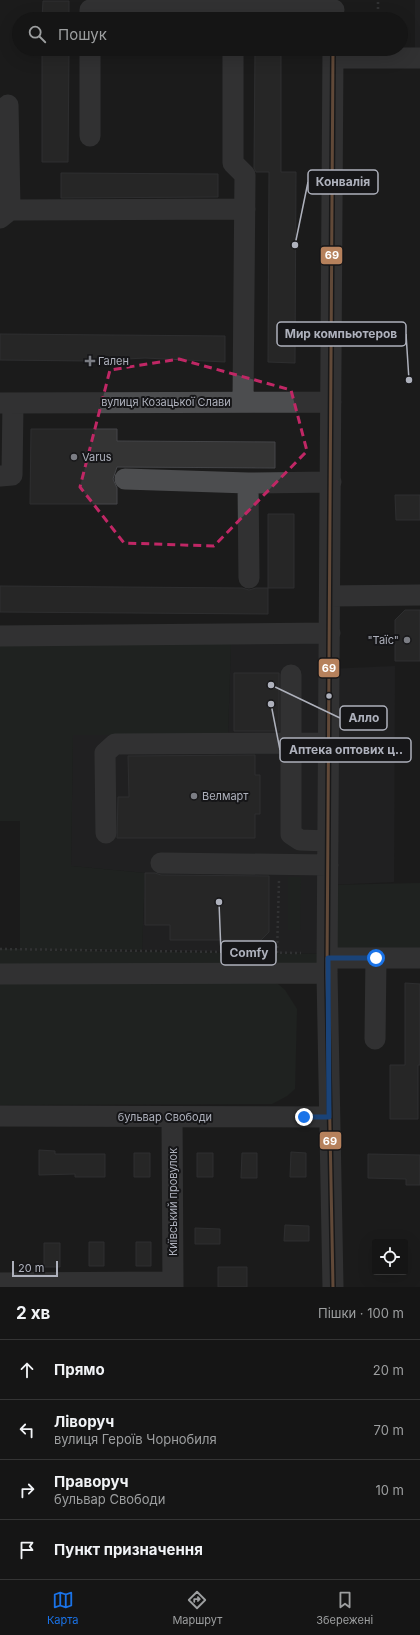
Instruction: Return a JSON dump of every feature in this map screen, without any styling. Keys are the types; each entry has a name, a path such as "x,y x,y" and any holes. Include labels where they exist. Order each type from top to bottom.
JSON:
{"street":[{"path":"90,12 90,10 162,12"},
{"path":"284,12 334,10"},
{"path":"90,56 90,136"},
{"path":"233,56 232,163 245,175 243,402"},
{"path":"333,56 327,962 333,1287"},
{"path":"385,56 420,58"},
{"path":"8,105 5,214 245,209"},
{"name":"вулиця Козацької Слави","path":"6,403 331,402"},
{"path":"0,476 12,476 6,403"},
{"path":"125,479 248,482 331,482"},
{"path":"248,482 249,578"},
{"path":"330,596 420,595"},
{"path":"0,636 330,632"},
{"path":"291,675 291,834 300,840 328,841"},
{"path":"106,834 105,753 115,744 329,743"},
{"path":"161,863 328,865"},
{"path":"375,1039 376,958"},
{"path":"0,974 327,962 376,958 420,958"},
{"name":"бульвар Свободи","path":"0,1116 329,1117"},
{"name":"Київський провулок","path":"172,1117 173,1285"},
{"path":"0,1283 173,1285"}],"path":[{"path":"378,0 378,12"},
{"path":"277,953 279,879"},
{"path":"0,949 277,953 327,962"}],"highlighted area":[{"path":"179,359 291,390 307,451 214,546 124,543 80,487 110,370"}],"shaded area":[{"path":"415,0 420,0 420,58 415,58"},
{"path":"330,641 329,669 395,666 394,882 328,885 328,954 142,950 145,873 71,866 73,735 228,735 231,643"},
{"path":"0,643 231,643 228,735 73,735 71,866 145,873 142,950 27,950 327,954 328,885 420,883 420,954 328,954 327,973 0,973 0,949 20,949 20,821 0,821"},
{"path":"288,877 301,877 300,930 288,930"},
{"path":"266,981 278,984 285,990 297,1009 295,1089 287,1096 272,1104 0,1105 0,983"}],"building":[{"path":"43,1 69,1 69,12 42,12"},
{"path":"42,56 69,56 68,162 42,162"},
{"path":"255,56 281,56 281,172 296,172 295,363 268,362 269,172 256,172 254,168"},
{"path":"61,173 218,174 218,197 61,198"},
{"path":"0,334 225,336 225,362 145,358 90,361 0,360"},
{"name":"Varus","path":"31,429 117,429 117,441 275,442 275,468 117,467 113,479 117,488 117,504 30,504"},
{"path":"395,495 420,495 420,520 396,520"},
{"path":"268,514 294,514 294,588 268,588"},
{"path":"0,586 242,588 249,590 256,588 268,588 268,614 0,612"},
{"name":"\"Таїс\"","path":"405,610 420,610 420,661 395,661 395,620"},
{"path":"234,673 279,673 279,731 234,731"},
{"name":"Велмарт","path":"255,755 255,775 260,775 260,814 255,814 255,838 117,838 118,797 129,797 128,756"},
{"path":"145,873 155,873 161,875 269,876 269,932 261,940 170,940 170,925 145,925"},
{"path":"405,983 420,984 418,1119 390,1119 390,1065 405,1065"},
{"path":"39,1150 55,1151 55,1154 105,1154 105,1177 75,1177 75,1174 39,1175"},
{"path":"291,1152 306,1153 306,1177 290,1177"},
{"path":"134,1153 150,1153 150,1177 134,1177"},
{"path":"197,1153 213,1153 213,1177 197,1177"},
{"path":"242,1153 257,1153 257,1178 241,1178"},
{"path":"368,1154 420,1155 420,1185 406,1185 406,1179 368,1178"},
{"path":"285,1225 309,1226 309,1241 284,1241"},
{"path":"195,1228 220,1229 220,1244 195,1244"},
{"path":"89,1242 104,1242 104,1266 89,1266"},
{"path":"136,1242 151,1242 151,1266 136,1266"},
{"path":"44,1243 60,1243 60,1267 44,1267"},
{"path":"218,1267 247,1267 247,1287 218,1287"}],"transit line":[{"name":"69","path":"333,56 327,973 333,1287"}],"place":[{"name":"Конвалія","path":"295,245"},
{"name":"Гален","path":"90,361"},
{"name":"Мир компьютеров","path":"409,380"},
{"name":"Varus","path":"74,457"},
{"name":"\"Таїс\"","path":"407,640"},
{"name":"Алло","path":"271,685"},
{"name":"Аптека оптових ц‥","path":"271,704"},
{"name":"Велмарт","path":"194,796"},
{"name":"Comfy","path":"219,902"}],"route":[{"path":"304,1117 329,1117 328,958 376,958"}]}
